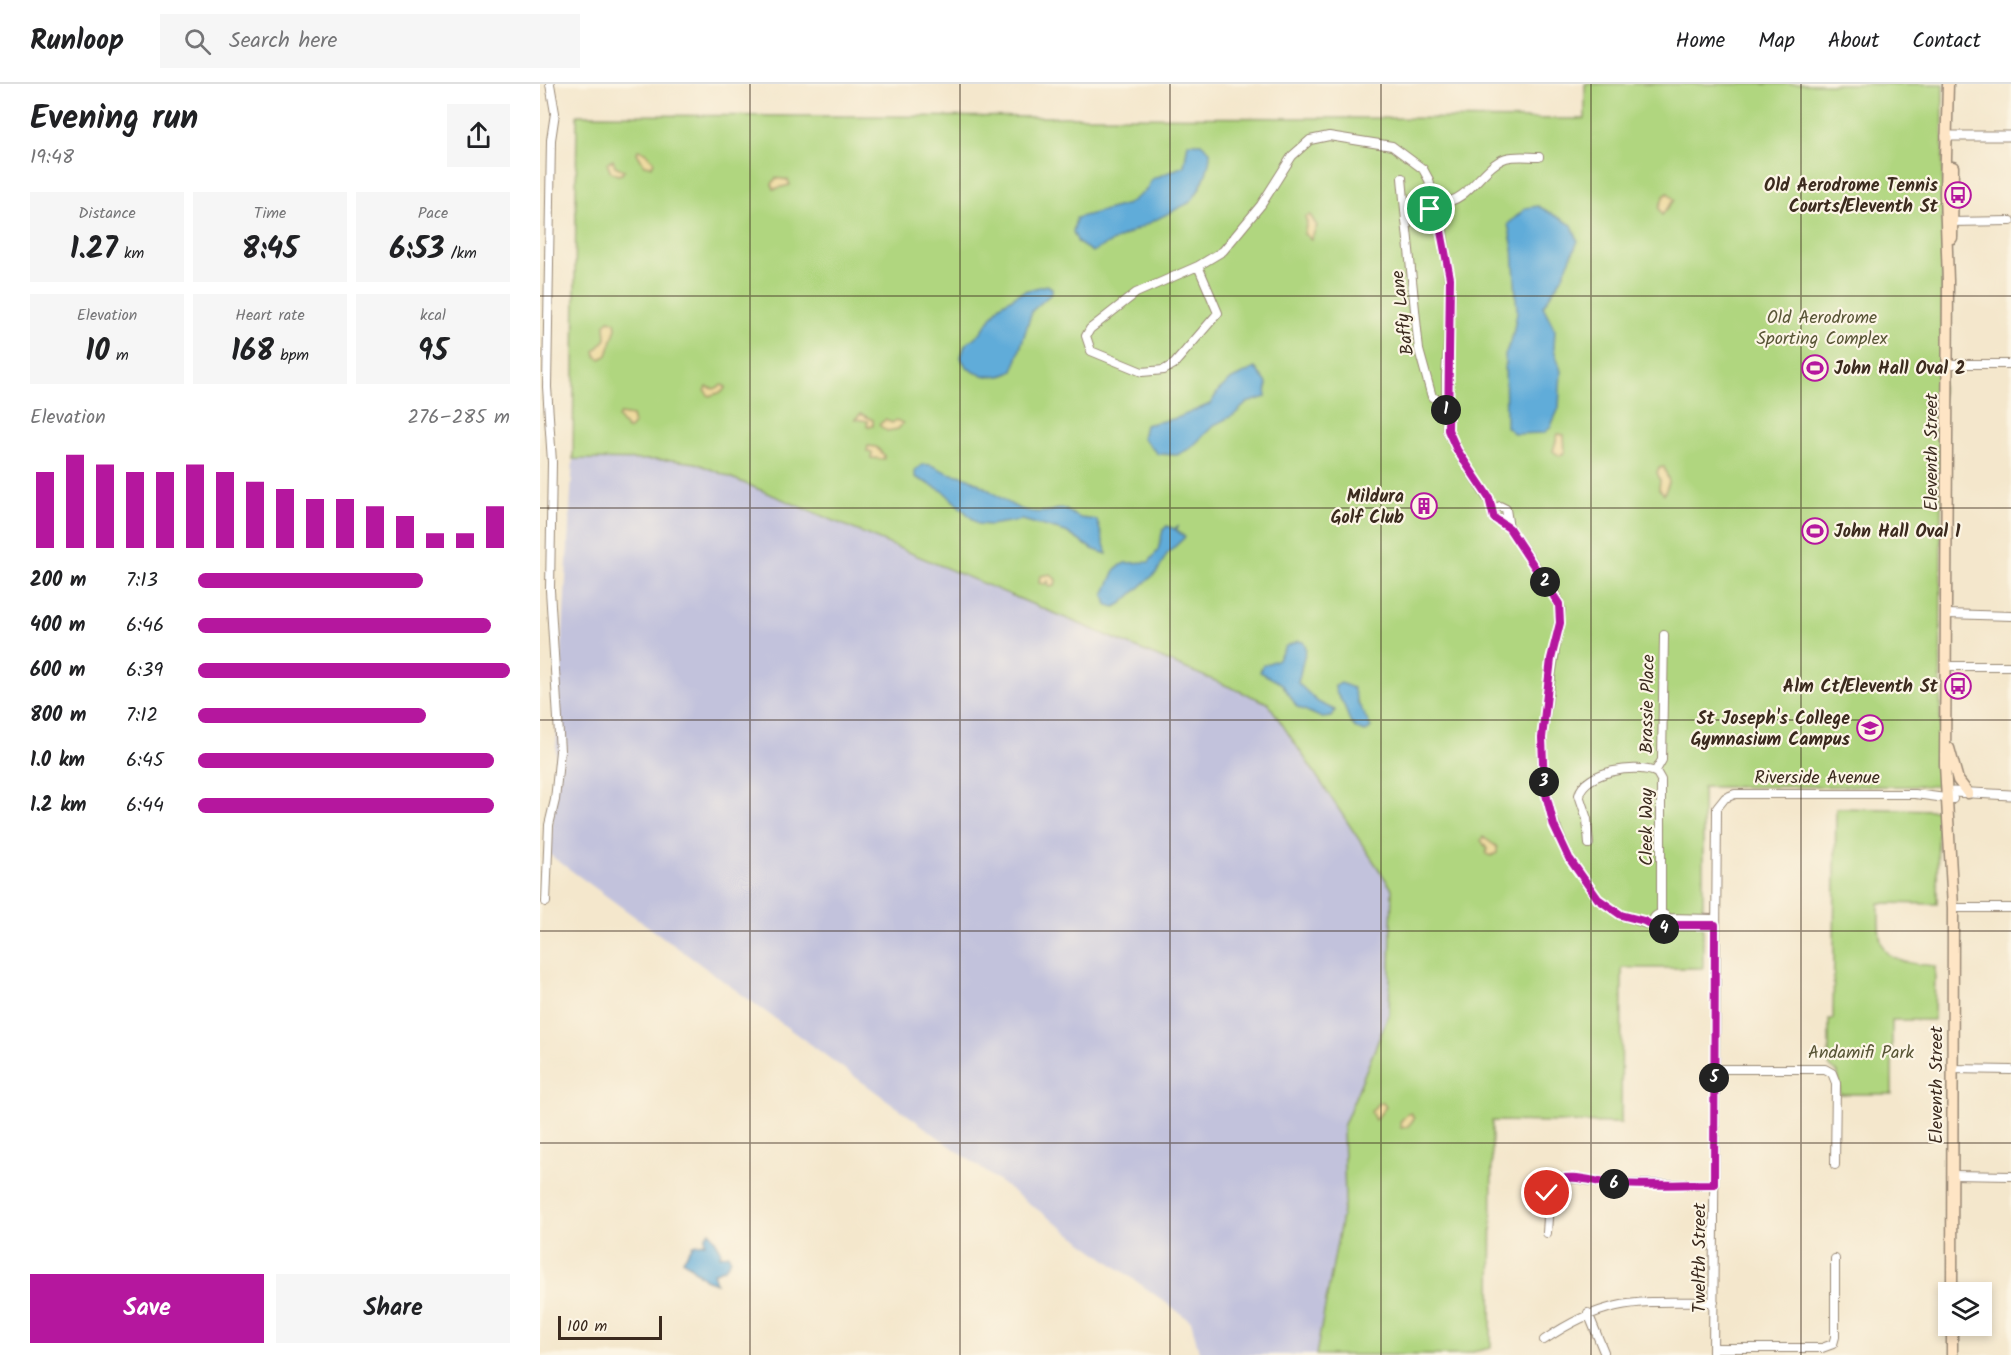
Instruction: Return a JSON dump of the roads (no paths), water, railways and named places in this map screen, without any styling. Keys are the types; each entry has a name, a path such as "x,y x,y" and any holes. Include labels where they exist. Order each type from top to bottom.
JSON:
{"main road":[{"name":"Eleventh Street","path":"1949,84 1947,731 1950,795"},
{"name":"Eleventh Street","path":"1947,731 1953,908 1952,1282"},
{"path":"1948,748 1958,780 1968,793"},
{"path":"1952,1336 1952,1355"}],"street":[{"path":"546,902 549,825 555,800 560,750 550,590 552,462 547,387 551,140 555,113 550,84"},
{"path":"1198,266 1218,313 1174,364 1164,370 1142,372 1091,351 1086,336 1090,329 1115,308 1136,293 1198,266 1229,244 1268,195 1296,151 1316,138 1336,136 1392,146 1423,169 1429,180 1439,221 1451,294 1446,402 1449,436 1496,507 1506,509 1503,520"},
{"path":"1949,136 2011,136"},
{"path":"1402,178 1405,210 1434,206 1456,199 1500,161 1512,157 1539,157"},
{"name":"Baffy Lane","path":"1405,210 1419,350 1432,398 1446,402"},
{"path":"1949,222 2011,220"},
{"path":"1948,364 2011,364"},
{"path":"1496,507 1493,516 1503,520 1509,528 1557,597 1561,610 1542,738 1544,786 1554,826 1569,858 1598,899 1621,915 1662,929 1663,918"},
{"path":"1947,614 2011,616"},
{"name":"Brassie Place","path":"1655,772 1662,760 1664,635"},
{"path":"1947,666 2011,666"},
{"name":"Cleek Way","path":"1589,844 1587,819 1579,795 1583,785 1611,771 1655,772 1661,780 1663,918 1655,927"},
{"name":"Riverside Avenue","path":"1950,795 1968,793 2011,795"},
{"name":"Riverside Avenue","path":"1721,801 1730,795 1743,794 1986,794"},
{"name":"Twelfth Street","path":"1713,1351 1716,812 1721,801"},
{"path":"1953,908 2011,908"},
{"path":"1644,921 1663,918 1715,922"},
{"path":"1714,1069 1825,1069 1832,1073 1836,1083 1835,1166"},
{"path":"1952,1070 2011,1070"},
{"path":"1952,1175 2011,1176"},
{"path":"1547,1233 1548,1188 1558,1179 1588,1179 1614,1184 1714,1184"},
{"path":"1713,1351 1822,1348 1833,1344 1835,1337 1835,1259"},
{"path":"1544,1340 1588,1313 1631,1302 1714,1302"},
{"path":"1588,1313 1604,1352"}],"water":[{"path":"1188,143 1201,143 1210,151 1204,179 1189,203 1092,252 1078,243 1073,232 1076,218 1128,204 1146,190 1152,179 1184,166"},
{"path":"1538,206 1572,225 1578,241 1562,278 1543,306 1555,330 1554,349 1561,371 1559,408 1550,428 1544,433 1515,434 1506,427 1505,355 1513,334 1517,312 1513,248 1508,224 1526,208"},
{"path":"1047,285 1052,288 1052,293 1032,311 1013,371 991,376 976,373 970,369 961,357 965,345 981,332 1000,305 1024,291"},
{"path":"1255,368 1267,383 1266,397 1247,403 1234,415 1214,425 1191,448 1177,455 1158,454 1142,438 1145,425 1177,418 1210,404 1219,390 1232,379"},
{"path":"922,465 932,466 967,478 1023,510 1047,512 1062,508 1080,518 1097,520 1107,554 1092,549 1066,532 1022,520 990,525 978,524 943,491 915,477 915,470"},
{"path":"1179,525 1176,530 1185,537 1167,554 1157,572 1121,604 1115,607 1107,605 1104,595 1116,568 1125,563 1149,562 1158,550 1163,530 1167,526 1174,529"},
{"path":"1298,641 1303,642 1306,648 1298,683 1318,702 1335,710 1332,717 1322,718 1297,707 1282,684 1260,672 1262,666 1278,659 1286,646"},
{"path":"1341,683 1353,688 1371,727 1366,732 1354,727 1337,695 1335,686"},
{"path":"710,1231 721,1250 720,1256 728,1254 731,1260 725,1268 713,1273 716,1283 705,1279 683,1260 693,1245 705,1243 705,1236"}],"place":[{"name":"Old Aerodrome Tennis Courts/Eleventh St","path":"1958,195"},
{"name":"John Hall Oval 2","path":"1815,368"},
{"name":"Mildura Golf Club","path":"1424,506"},
{"name":"John Hall Oval 1","path":"1815,531"},
{"name":"Alm Ct/Eleventh St","path":"1958,686"},
{"name":"St Joseph's College Gymnasium Campus","path":"1870,728"}],"park label":[{"name":"Old Aerodrome Sporting Complex","path":"1822,327"},
{"name":"Andamifi Park","path":"1861,1052"}]}
